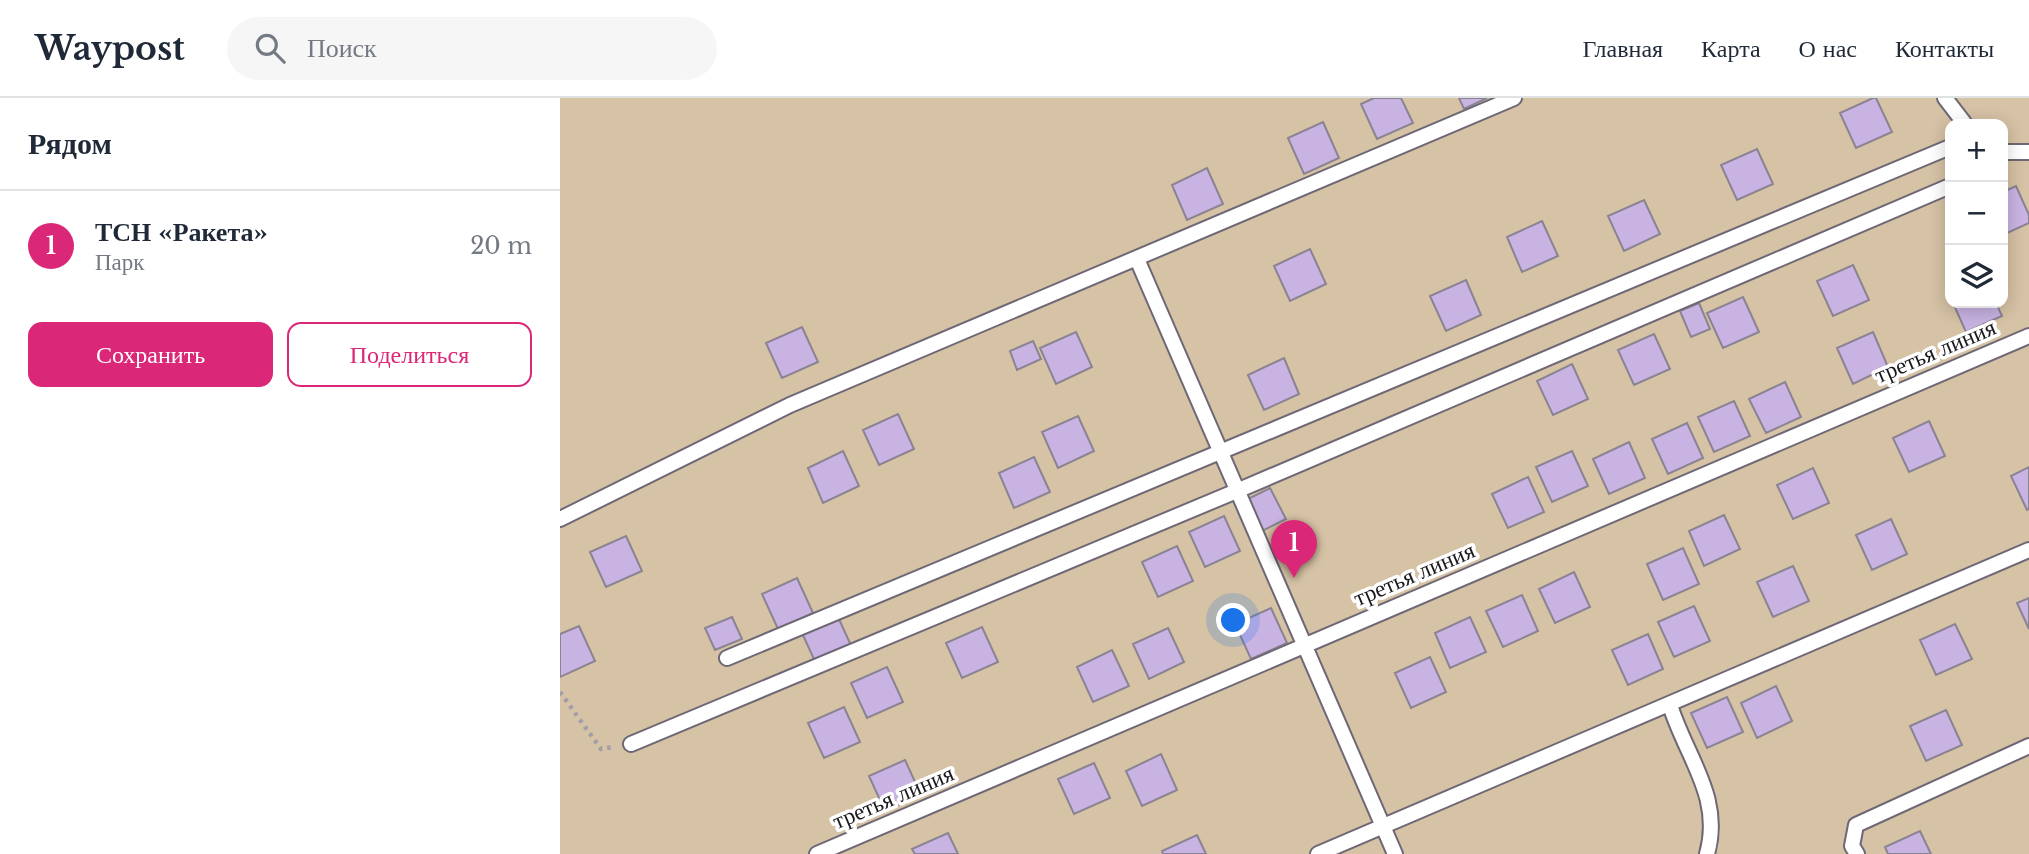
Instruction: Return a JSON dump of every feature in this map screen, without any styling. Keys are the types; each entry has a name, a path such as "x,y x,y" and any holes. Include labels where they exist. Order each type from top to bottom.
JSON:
{"lane":[{"path":"560,519 790,405 1514,98"},
{"path":"1945,98 1961,119"},
{"path":"727,658 1945,149"},
{"path":"2008,152 2029,152"},
{"path":"631,744 1239,490 1945,188"},
{"path":"1137,258 1395,854"},
{"name":"третья линия","path":"817,854 2029,336"},
{"path":"1318,854 2029,550"},
{"path":"1670,705 1712,812 1712,835 1707,854"},
{"path":"1857,854 1852,846 1856,825 2029,746"}],"path":[{"path":"560,692 601,749 631,744"}],"shaded area":[{"path":"560,98 2029,98 2029,854 560,854"}],"building":[{"path":"1374,98 1401,98 1413,123 1377,139 1361,104"},
{"path":"1459,98 1487,98 1464,109"},
{"path":"1876,98 1892,132 1856,148 1840,113"},
{"path":"1323,122 1339,158 1304,174 1288,138"},
{"path":"1757,149 1773,184 1737,200 1721,165"},
{"path":"1207,168 1223,204 1187,220 1172,185"},
{"path":"2016,186 2029,215 2029,223 2008,233 2008,190"},
{"path":"1644,200 1660,234 1624,251 1608,216"},
{"path":"1542,221 1558,256 1522,272 1507,237"},
{"path":"1310,249 1326,284 1290,301 1274,266"},
{"path":"1853,265 1869,300 1833,316 1817,281"},
{"path":"1466,280 1481,315 1446,331 1430,296"},
{"path":"1743,297 1759,332 1723,348 1707,313"},
{"path":"1699,303 1710,329 1691,337 1680,311"},
{"path":"1955,308 1998,308 2002,316 1966,332"},
{"path":"802,327 818,362 782,378 766,343"},
{"path":"1076,332 1092,367 1056,384 1040,348"},
{"path":"1873,332 1888,367 1853,384 1837,348"},
{"path":"1654,334 1670,369 1634,385 1618,350"},
{"path":"1033,341 1041,359 1017,370 1010,351"},
{"path":"1284,358 1299,394 1264,410 1248,375"},
{"path":"1572,364 1588,399 1553,415 1537,381"},
{"path":"1785,382 1801,417 1766,433 1749,399"},
{"path":"1734,401 1750,436 1714,452 1698,417"},
{"path":"898,414 914,449 879,465 863,430"},
{"path":"1078,416 1094,451 1058,468 1042,432"},
{"path":"1929,421 1945,456 1909,472 1893,438"},
{"path":"1687,423 1703,458 1668,474 1652,439"},
{"path":"1629,442 1645,478 1609,494 1593,459"},
{"path":"843,451 859,486 823,503 808,468"},
{"path":"1572,451 1588,486 1552,502 1536,467"},
{"path":"1034,457 1050,492 1014,508 999,473"},
{"path":"2029,467 2029,509 2027,510 2011,476"},
{"path":"1813,468 1829,503 1793,519 1777,485"},
{"path":"1528,477 1544,512 1508,528 1492,494"},
{"path":"1270,488 1286,519 1262,531 1246,500"},
{"path":"1724,515 1740,549 1704,566 1689,531"},
{"path":"1224,516 1240,551 1205,567 1189,532"},
{"path":"1891,519 1907,554 1872,570 1856,535"},
{"path":"626,536 642,571 606,587 590,552"},
{"path":"1177,546 1193,581 1158,597 1142,562"},
{"path":"1683,548 1699,584 1663,600 1647,564"},
{"path":"1793,566 1809,601 1773,617 1757,582"},
{"path":"1574,572 1590,607 1555,623 1539,589"},
{"path":"797,578 813,613 778,629 762,594"},
{"path":"1522,595 1538,631 1503,647 1486,611"},
{"path":"2029,598 2029,629 2017,603"},
{"path":"1694,606 1710,641 1674,657 1658,622"},
{"path":"1271,608 1287,643 1251,659 1235,624"},
{"path":"732,617 742,639 715,650 705,628"},
{"path":"838,617 854,652 818,668 802,633"},
{"path":"1470,617 1486,652 1450,668 1435,633"},
{"path":"1955,624 1972,659 1936,675 1920,640"},
{"path":"579,626 595,661 560,677 560,634"},
{"path":"982,627 998,662 962,678 946,643"},
{"path":"1168,628 1184,662 1149,679 1133,644"},
{"path":"1648,634 1663,669 1628,685 1612,650"},
{"path":"1112,650 1129,686 1093,702 1077,667"},
{"path":"1430,657 1446,692 1411,708 1395,673"},
{"path":"887,667 903,702 867,718 851,683"},
{"path":"1776,686 1792,721 1757,738 1741,703"},
{"path":"1727,697 1743,732 1707,748 1691,713"},
{"path":"844,707 860,742 824,758 808,723"},
{"path":"1946,710 1962,745 1926,761 1910,726"},
{"path":"1161,754 1177,790 1142,806 1126,771"},
{"path":"905,760 921,795 885,811 869,776"},
{"path":"1094,763 1110,798 1074,814 1058,779"},
{"path":"1920,831 1931,854 1888,854 1885,847"},
{"path":"948,833 958,854 915,854 912,849"},
{"path":"1197,835 1206,854 1163,854 1162,851"}],"place":[{"name":"ТСН «Ракета»","path":"1294,578"}]}
